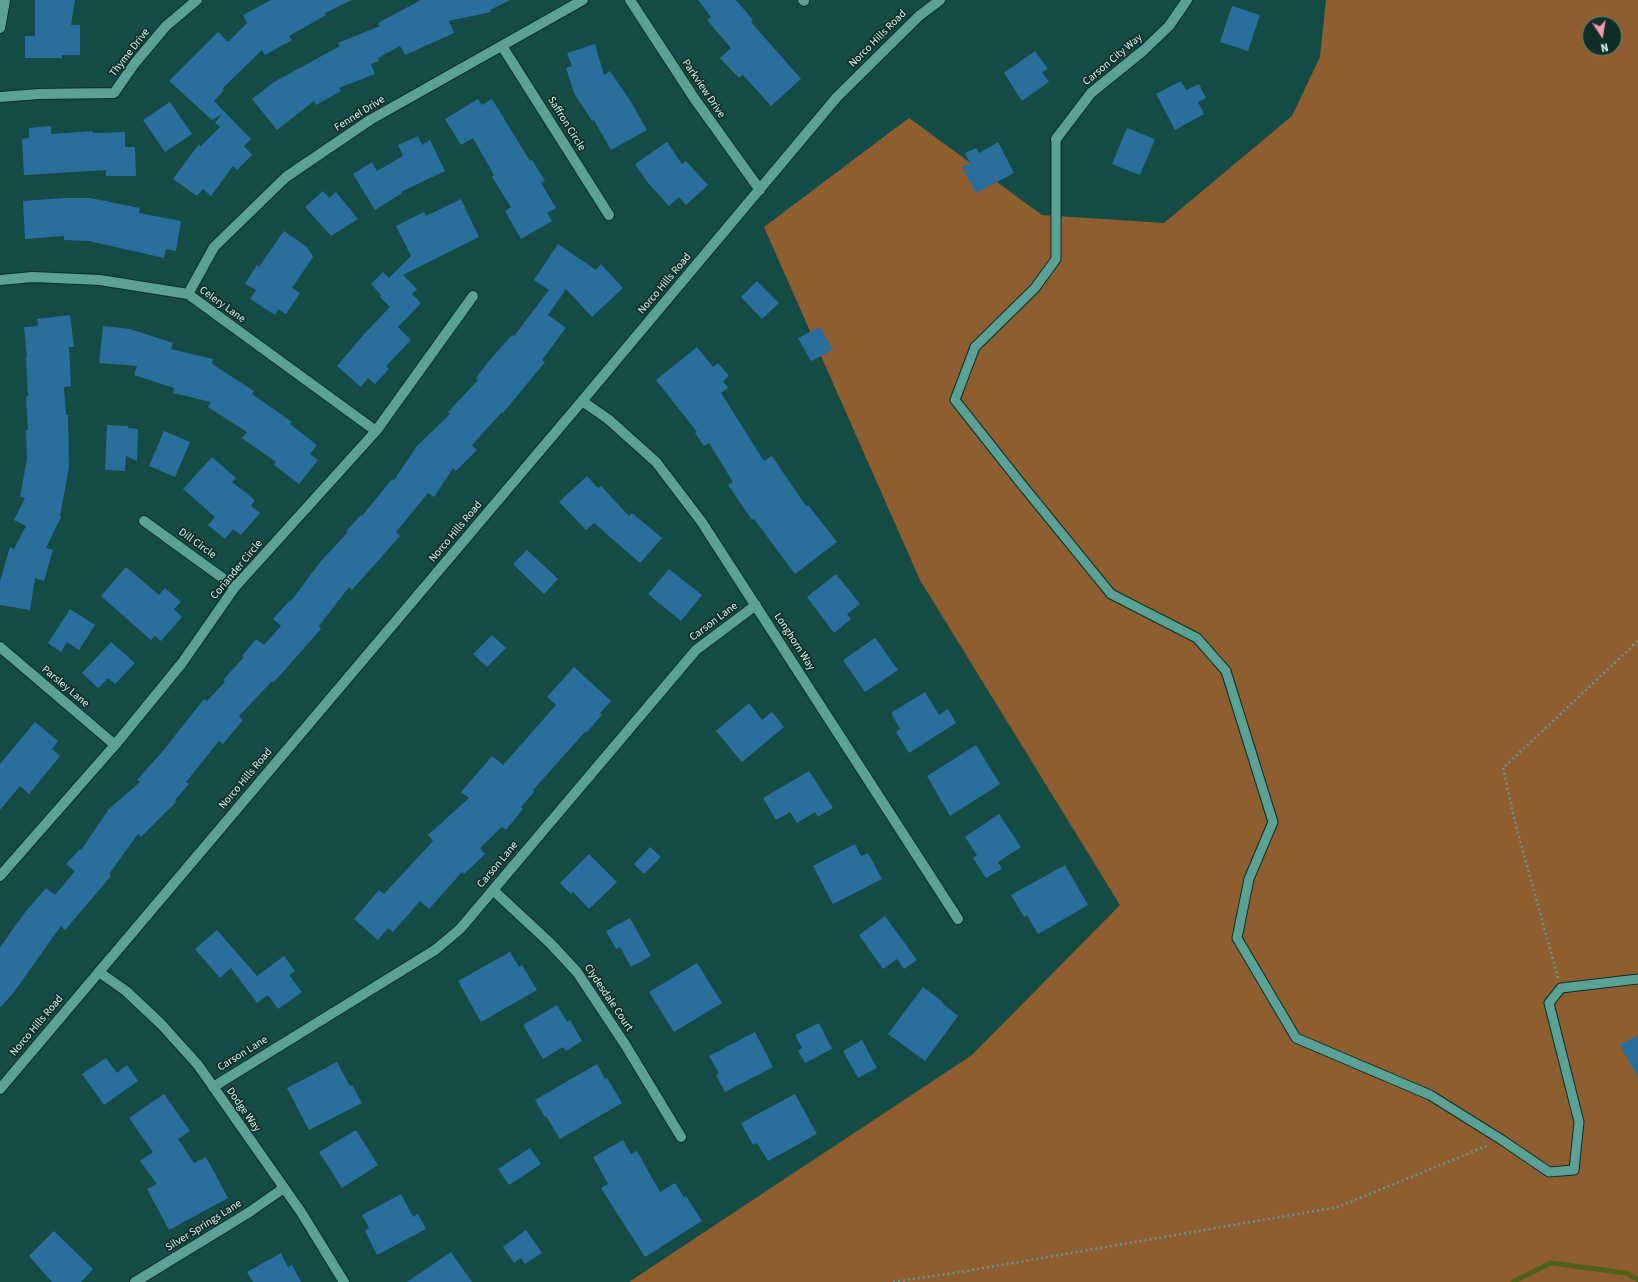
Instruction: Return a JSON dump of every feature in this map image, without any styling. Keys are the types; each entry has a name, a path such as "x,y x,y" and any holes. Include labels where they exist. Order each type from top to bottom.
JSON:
{"street":[{"path":"0,28 5,0"},
{"name":"Thyme Drive","path":"0,97 39,94 114,93 135,63 166,26 197,0"},
{"name":"Fennel Drive","path":"188,294 214,247 286,177 370,120 583,0"},
{"name":"Parkview Drive","path":"630,0 694,98 760,190"},
{"name":"Norco Hills Road","path":"0,1089 837,97 919,16 940,0"},
{"name":"Carson City Way","path":"1056,139 1091,93 1144,50 1169,26 1187,0"},
{"name":"Saffron Circle","path":"502,46 609,215"},
{"name":"Celery Lane","path":"0,280 33,277 100,280 188,294 376,431"},
{"name":"Coriander Circle","path":"0,876 115,745 182,663 235,588 376,431 474,296"},
{"name":"Longhorn Way","path":"582,401 608,419 656,462 701,521 958,919"},
{"name":"Dill Circle","path":"144,521 235,588"},
{"name":"Carson Lane","path":"213,1087 435,950 460,929 696,650 756,606"},
{"name":"Parsley Lane","path":"0,648 115,745"},
{"name":"Clydesdale Court","path":"493,890 550,943 578,972 626,1046 681,1137"},
{"name":"Dodge Way","path":"98,972 126,991 161,1024 198,1065 301,1212 344,1282"},
{"name":"Silver Springs Lane","path":"135,1282 248,1213 284,1188"}],"lane":[{"path":"1056,139 1056,259 1035,288 975,347 955,400 1111,594 1197,638 1226,671 1272,822 1249,879 1237,938 1296,1038 1430,1095 1502,1140 1549,1172 1574,1170 1579,1122 1549,1003 1561,988 1638,979"}],"path":[{"path":"1561,988 1515,822 1503,768 1638,641"},
{"path":"893,1282 962,1272 1338,1207 1502,1140"}],"shaded area":[{"path":"1326,0 1638,0 1638,1282 629,1282 972,1055 1120,905 920,580 764,227 909,118 1042,215 1164,223 1292,116 1320,57"}],"building":[{"path":"35,0 75,0 71,25 80,25 80,55 62,55 62,58 25,58 25,36 35,36"},
{"path":"271,0 352,0 325,13 326,15 289,36 292,40 265,55 262,50 222,89 224,90 214,101 251,139 244,146 252,155 237,170 233,166 211,196 203,189 197,196 173,179 199,144 200,147 220,127 215,123 222,114 212,120 169,81 218,32 228,42 247,23 243,15"},
{"path":"421,0 510,0 490,10 491,12 449,21 454,33 405,55 400,46 378,58 379,61 371,64 375,74 339,88 341,91 316,105 314,101 277,130 252,99 274,82 340,46 338,43 380,26 378,23"},
{"path":"698,0 736,0 753,20 751,22 801,79 771,106 743,75 739,78 720,58 731,48 707,20 711,17"},
{"path":"1232,6 1260,15 1248,51 1220,42"},
{"path":"595,44 604,75 610,71 631,102 647,130 611,150 594,120 592,121 574,93 566,68 572,66 567,53"},
{"path":"1035,51 1048,69 1042,72 1049,82 1022,101 1004,73"},
{"path":"1181,81 1186,90 1199,84 1206,98 1198,102 1204,114 1175,130 1156,94"},
{"path":"478,99 482,105 492,99 530,161 532,160 545,181 541,183 556,208 547,213 552,221 521,239 505,211 511,207 492,177 494,175 473,138 461,145 445,119"},
{"path":"170,102 192,134 165,152 143,120"},
{"path":"51,126 51,134 92,131 93,133 125,132 125,147 135,147 136,176 106,176 106,170 24,175 22,139 29,138 29,128"},
{"path":"1127,128 1155,139 1140,175 1112,164"},
{"path":"418,136 422,145 430,140 445,171 401,192 402,193 375,210 353,174 372,162 377,171 403,156 398,145"},
{"path":"667,142 682,164 686,161 708,185 686,205 679,197 669,206 648,183 635,164"},
{"path":"998,142 1014,173 976,193 962,167 970,163 965,153 976,148 979,153"},
{"path":"323,191 329,198 336,192 358,219 331,236 305,207"},
{"path":"90,198 140,208 139,213 181,221 176,251 166,249 164,258 89,241 64,240 64,236 25,239 23,201"},
{"path":"461,199 479,237 403,275 417,289 412,294 421,303 398,327 411,340 386,366 389,369 375,384 368,378 361,387 337,366 365,333 390,307 380,297 381,295 371,284 383,272 389,278 411,256 396,226 424,212 426,216"},
{"path":"284,231 307,247 313,257 292,288 300,293 286,314 278,309 275,315 250,299 256,290 245,284 257,265 259,267"},
{"path":"558,244 596,270 601,264 623,288 592,317 566,289 548,315 566,328 542,360 545,362 503,413 502,412 472,445 477,450 456,471 453,468 434,497 428,493 396,532 400,536 352,590 349,587 319,626 321,629 274,682 272,681 239,716 243,720 223,744 219,741 186,782 189,784 175,800 176,802 141,837 138,834 109,874 111,876 65,930 61,926 14,992 0,1008 0,947 26,911 46,888 55,895 75,871 66,864 80,849 81,850 109,809 140,782 137,780 162,752 204,699 207,701 225,682 223,680 244,657 242,656 256,639 264,645 281,626 273,619 290,600 291,601 321,561 348,532 346,531 361,515 362,516 392,479 394,480 417,446 450,414 448,412 478,380 476,378 488,362 512,335 514,336 549,290 534,280"},
{"path":"757,281 779,303 762,319 741,297"},
{"path":"70,315 74,347 69,347 71,386 64,387 66,415 68,415 69,467 61,517 46,548 53,550 44,581 35,578 30,610 0,605 0,581 10,547 14,549 26,526 14,520 25,498 20,497 27,459 26,430 28,430 26,396 28,396 27,357 24,327 38,326 37,319"},
{"path":"103,326 130,329 173,343 171,349 213,359 212,364 254,391 252,394 292,422 290,424 317,445 310,454 318,460 299,484 274,465 276,462 242,438 247,432 208,407 211,402 173,393 174,388 134,375 137,366 99,363"},
{"path":"820,327 833,350 811,361 798,338"},
{"path":"697,347 713,367 718,363 729,376 723,381 728,388 721,393 764,461 772,456 806,506 808,505 837,542 795,574 754,519 752,520 728,485 733,482 709,443 704,446 695,433 697,432 656,380"},
{"path":"107,425 128,426 128,428 138,429 137,461 126,456 125,471 105,470"},
{"path":"164,431 190,442 175,477 149,466"},
{"path":"212,457 236,478 232,482 255,500 251,506 260,513 241,535 233,529 225,539 208,525 215,517 183,489"},
{"path":"587,476 598,488 601,486 629,516 632,513 662,538 640,563 594,523 586,530 559,502"},
{"path":"527,550 558,579 544,594 513,564"},
{"path":"126,567 159,595 165,588 181,602 174,609 182,617 161,641 155,636 151,640 101,596"},
{"path":"669,569 702,595 681,621 648,594"},
{"path":"836,574 860,604 847,614 851,619 834,633 807,597"},
{"path":"70,609 95,625 79,650 67,642 61,652 48,643"},
{"path":"492,635 506,648 487,667 473,654"},
{"path":"875,638 898,670 865,692 843,660"},
{"path":"111,642 135,663 115,684 108,678 98,688 82,673"},
{"path":"574,667 611,701 600,713 602,715 533,790 534,792 521,807 523,809 506,830 502,827 480,848 485,854 464,874 462,872 429,909 420,901 393,932 388,928 378,940 354,919 379,890 384,894 433,841 428,835 469,798 461,792 492,756 503,765 556,705 547,697"},
{"path":"925,692 939,715 948,709 956,723 909,753 896,732 900,729 891,713"},
{"path":"749,703 762,720 772,712 784,727 742,762 716,731"},
{"path":"35,722 58,741 52,749 60,756 29,794 20,786 0,810 0,764"},
{"path":"976,745 1000,784 950,816 927,776"},
{"path":"809,771 833,808 818,817 815,812 797,823 790,812 776,820 763,798"},
{"path":"999,814 1021,847 998,862 1002,869 986,878 973,858 977,855 965,837"},
{"path":"855,844 861,856 868,853 882,879 833,904 813,866"},
{"path":"650,847 661,857 644,874 634,864"},
{"path":"589,854 617,882 589,909 573,892 571,894 560,883"},
{"path":"1065,865 1088,905 1038,934 1027,915 1024,917 1011,895"},
{"path":"885,916 917,960 904,969 897,959 883,969 859,935"},
{"path":"630,918 651,956 631,967 620,947 616,949 606,931"},
{"path":"217,930 257,976 284,956 295,971 289,975 302,992 278,1009 268,995 257,1003 231,968 220,978 195,949"},
{"path":"510,952 519,967 522,965 537,990 481,1022 458,981"},
{"path":"697,963 722,1003 674,1032 649,992"},
{"path":"923,987 943,1002 942,1003 958,1016 925,1061 888,1034"},
{"path":"557,1005 567,1022 570,1020 582,1041 566,1051 563,1047 543,1059 523,1025"},
{"path":"819,1023 832,1049 805,1063 798,1051 802,1048 795,1035"},
{"path":"755,1032 773,1067 725,1092 716,1075 719,1073 709,1056"},
{"path":"1638,1035 1638,1078 1620,1045"},
{"path":"862,1040 877,1068 858,1078 843,1051"},
{"path":"106,1058 117,1073 127,1065 138,1081 104,1105 82,1074"},
{"path":"337,1062 350,1086 352,1085 362,1103 309,1130 287,1088"},
{"path":"597,1064 605,1079 607,1078 622,1103 560,1139 535,1100"},
{"path":"164,1094 190,1131 178,1139 194,1163 206,1157 228,1198 169,1230 147,1189 157,1184 140,1161 153,1152 129,1118"},
{"path":"795,1094 817,1134 768,1161 757,1143 753,1145 741,1123"},
{"path":"356,1130 378,1165 342,1188 319,1152"},
{"path":"623,1140 631,1154 637,1151 660,1192 675,1183 684,1197 686,1196 702,1221 645,1257 601,1188 608,1184 593,1157"},
{"path":"530,1148 541,1164 509,1185 498,1169"},
{"path":"401,1194 413,1217 418,1214 426,1229 377,1255 365,1231 369,1228 362,1215"},
{"path":"526,1230 542,1253 525,1264 521,1258 514,1263 503,1247"},
{"path":"54,1231 93,1269 81,1282 52,1282 29,1256"},
{"path":"451,1252 472,1282 407,1282"},
{"path":"281,1253 288,1267 292,1265 301,1282 253,1282 247,1272"}],"waterway":[{"path":"1513,1282 1551,1263 1626,1273 1638,1280"}]}
